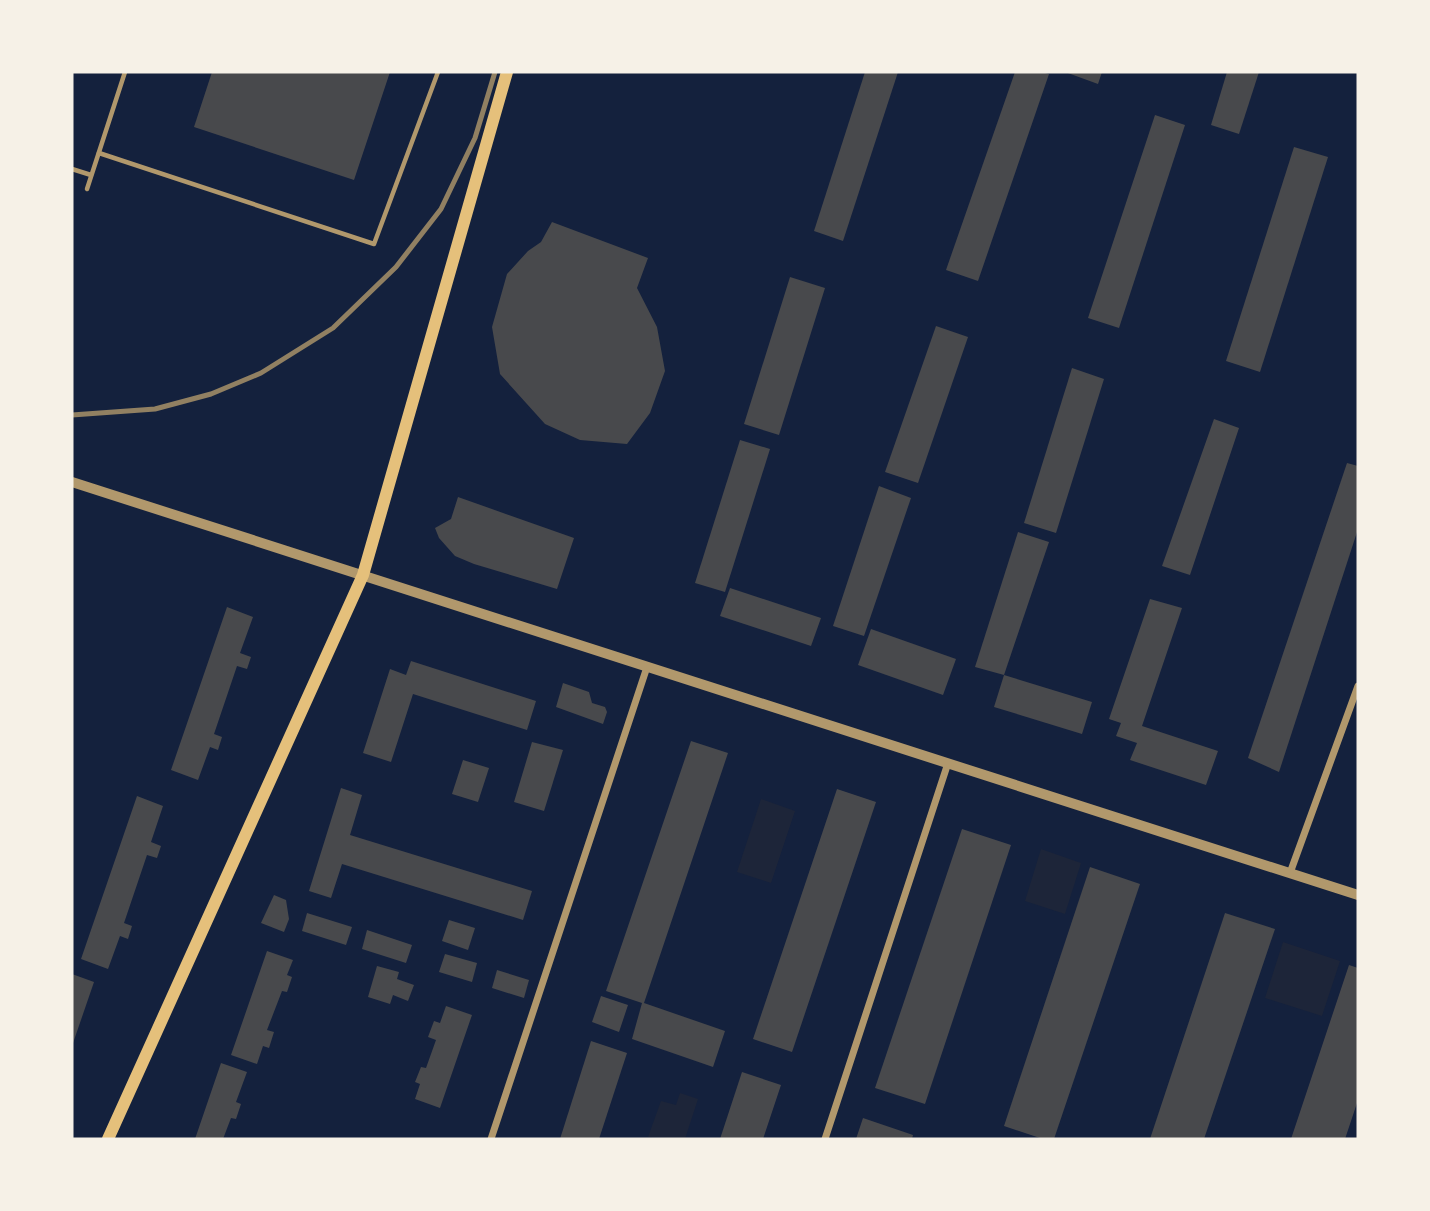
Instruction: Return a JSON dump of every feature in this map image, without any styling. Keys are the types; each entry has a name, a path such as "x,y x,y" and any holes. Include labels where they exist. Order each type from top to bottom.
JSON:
{"main road":[{"path":"107,1139 363,575 507,72"}],"street":[{"path":"72,482 1358,895"},
{"path":"491,1139 647,667"},
{"path":"1290,873 1358,686"},
{"path":"825,1139 948,763"}],"lane":[{"path":"87,189 125,72"},
{"path":"99,153 374,244 438,72"},
{"path":"72,169 92,175"}],"shaded area":[{"path":"761,799 795,811 771,883 737,872"},
{"path":"1041,849 1081,863 1065,914 1025,901"},
{"path":"1283,942 1340,961 1322,1016 1265,998"},
{"path":"680,1093 698,1099 685,1139 648,1137 661,1101 676,1105"}],"building":[{"path":"212,72 390,72 354,180 194,127"},
{"path":"865,72 898,72 843,241 814,231"},
{"path":"1015,72 1049,74 978,281 946,270"},
{"path":"1065,72 1102,72 1098,84"},
{"path":"1227,72 1259,72 1239,134 1211,125"},
{"path":"1155,115 1185,125 1119,328 1088,318"},
{"path":"1294,147 1328,157 1260,372 1226,361"},
{"path":"552,222 648,258 637,288 657,327 665,371 650,413 627,444 580,440 545,424 500,374 492,327 507,274 528,251 541,242"},
{"path":"790,277 825,288 779,435 744,424"},
{"path":"936,326 968,337 918,483 885,472"},
{"path":"1072,368 1104,379 1056,533 1024,523"},
{"path":"1214,419 1239,428 1190,575 1162,566"},
{"path":"740,440 770,449 725,592 695,583"},
{"path":"1347,463 1358,466 1358,529 1279,772 1248,758"},
{"path":"879,486 911,498 864,636 833,626"},
{"path":"458,497 574,538 557,589 455,556 439,538 435,528 451,519"},
{"path":"1018,532 1049,542 1004,675 975,667"},
{"path":"730,588 821,618 811,646 720,616"},
{"path":"1150,599 1182,608 1142,726 1218,751 1206,785 1130,760 1137,743 1116,736 1121,723 1109,719"},
{"path":"227,607 253,617 240,653 251,657 247,669 237,666 214,734 222,737 218,750 210,747 198,780 171,770"},
{"path":"871,629 956,659 943,695 858,665"},
{"path":"411,661 536,701 527,730 413,694 391,762 363,753 390,669 406,675"},
{"path":"1004,675 1092,702 1082,734 994,707"},
{"path":"563,683 589,692 592,703 605,707 607,712 603,724 556,707"},
{"path":"691,741 728,753 644,1003 725,1031 713,1067 632,1039 642,1003 606,991"},
{"path":"532,742 563,750 544,811 514,802"},
{"path":"463,760 489,768 478,802 452,794"},
{"path":"341,788 362,795 350,835 532,891 523,920 342,864 331,898 309,891"},
{"path":"837,789 876,802 792,1052 753,1039"},
{"path":"137,796 163,806 151,842 161,846 157,858 147,855 124,923 132,926 128,939 120,936 108,969 81,959"},
{"path":"962,829 1011,845 925,1104 875,1088"},
{"path":"1090,867 1140,884 1054,1139 1043,1139 1004,1126"},
{"path":"274,895 286,900 289,919 284,932 261,923"},
{"path":"307,913 352,927 346,945 302,931"},
{"path":"1225,913 1275,929 1204,1139 1150,1139"},
{"path":"449,920 475,928 468,950 442,941"},
{"path":"367,930 412,945 406,963 362,949"},
{"path":"267,951 293,960 287,975 292,977 287,992 282,991 267,1030 274,1032 269,1048 263,1046 257,1064 231,1055"},
{"path":"445,954 477,963 472,982 439,972"},
{"path":"1349,965 1358,968 1358,1100 1345,1139 1291,1139"},
{"path":"377,966 399,972 397,979 414,985 408,1001 393,995 390,1004 368,997"},
{"path":"497,970 529,980 524,998 492,988"},
{"path":"72,974 94,982 72,1046"},
{"path":"601,996 628,1005 619,1032 592,1022"},
{"path":"446,1006 472,1015 440,1108 415,1099 420,1084 415,1082 421,1067 426,1068 436,1040 428,1037 434,1021 440,1023"},
{"path":"591,1041 627,1053 599,1139 560,1139"},
{"path":"221,1063 247,1072 236,1102 241,1104 236,1119 231,1118 223,1139 195,1139"},
{"path":"742,1072 781,1085 763,1139 720,1139"},
{"path":"863,1118 913,1135 912,1139 856,1139"}],"railway":[{"path":"72,415 155,409 211,394 261,373 333,328 396,267 441,209 475,138 495,72"}]}
